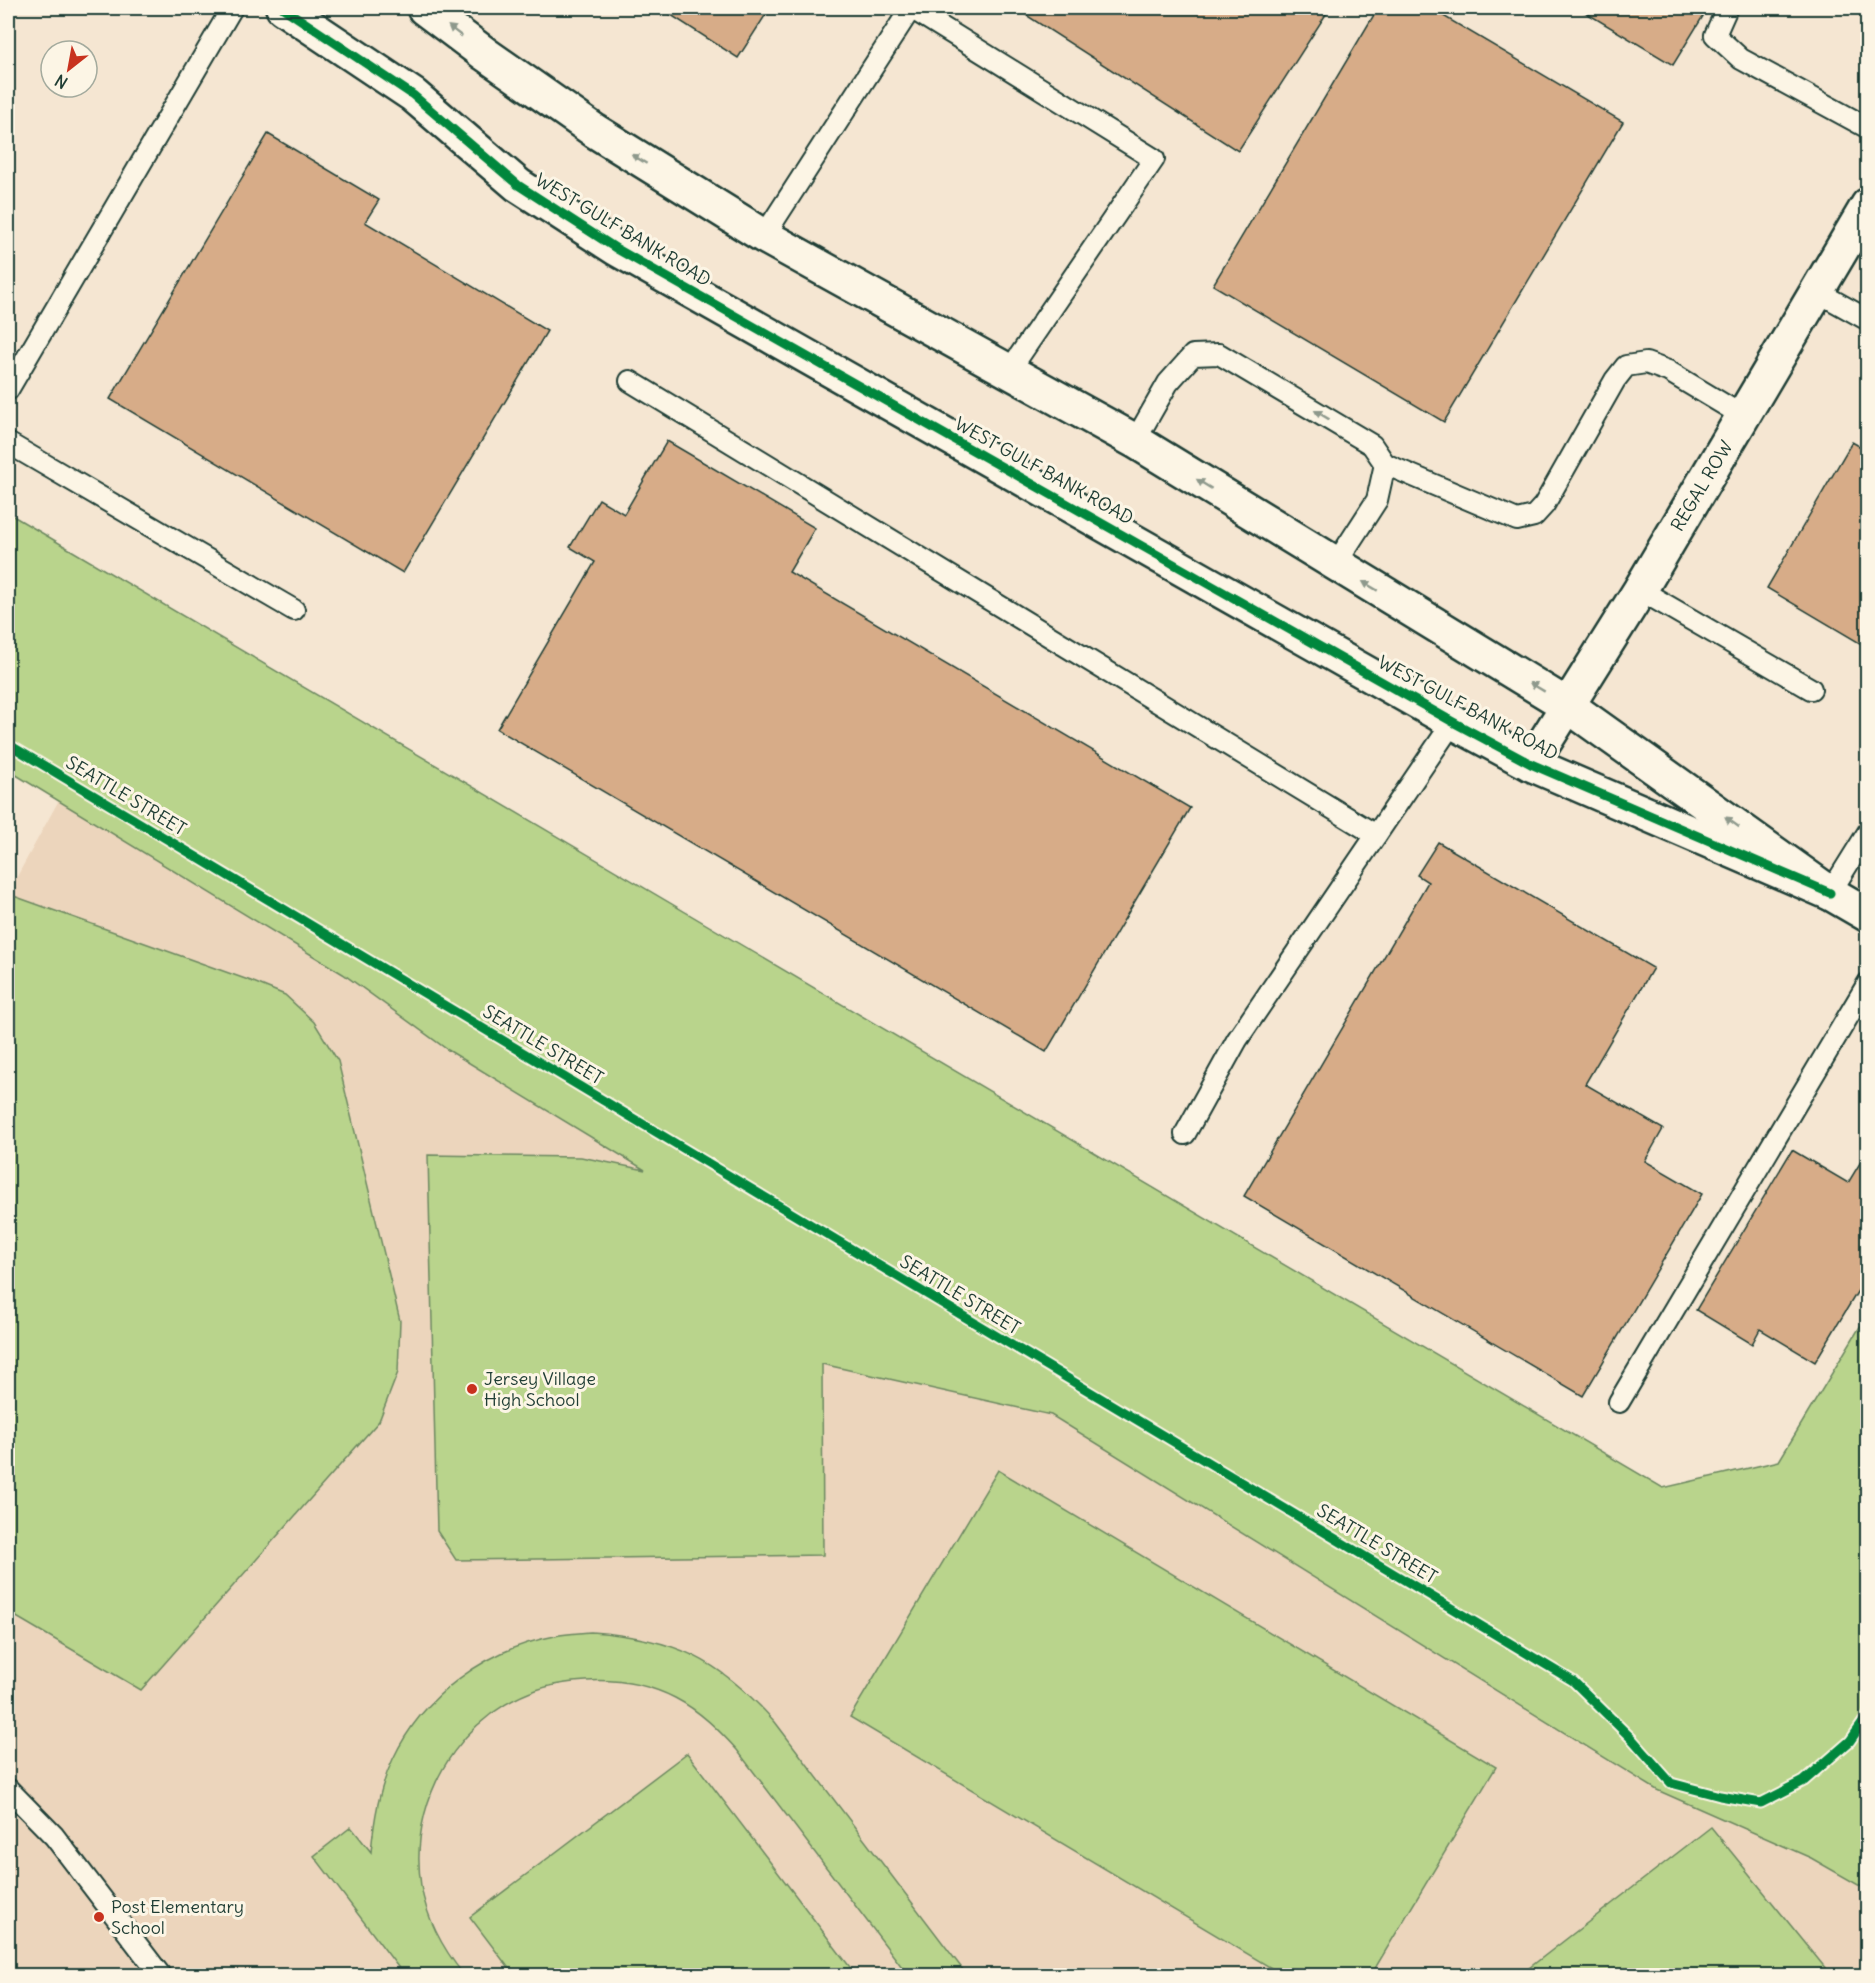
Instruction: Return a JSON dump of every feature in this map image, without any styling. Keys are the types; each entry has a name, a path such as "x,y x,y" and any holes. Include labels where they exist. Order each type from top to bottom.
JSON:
{"street":[{"name":"WEST GULF BANK ROAD","path":"283,8 413,94 518,185 617,249 1531,764 1830,893"},
{"name":"WEST GULF BANK ROAD","path":"424,8 595,131 765,236 1135,441 1568,705 1830,893 1868,915"},
{"name":"REGAL ROW","path":"1531,764 1640,590 1868,205"}],"lane":[{"path":"8,390 232,8"},
{"path":"765,236 911,8 1154,159 1009,371"},
{"path":"1727,8 1715,35 1741,59 1868,128"},
{"path":"1816,291 1868,320"},
{"path":"1135,441 1168,383 1193,355 1219,354 1372,445 1385,464 1517,520 1534,516 1544,505 1615,380 1626,366 1646,363 1668,371 1743,416"},
{"path":"630,381 1376,835"},
{"path":"8,443 294,610"},
{"path":"1335,565 1377,500 1385,464"},
{"path":"1640,590 1811,689"},
{"path":"1185,1134 1236,1040 1453,722"},
{"path":"1830,893 1868,832"},
{"path":"1619,1402 1868,983"},
{"path":"8,1789 54,1836 161,1976"}],"shaded area":[{"name":"Jersey Village High School","path":"59,800 343,974 448,1050 647,1172 822,1363 1051,1415 1657,1790 1811,1858 1868,1890 1867,1976 8,1976 8,893"}],"green space":[{"path":"8,513 1663,1488 1779,1461 1867,1315 1867,1890 1811,1858 1657,1790 1051,1415 822,1364 823,1555 456,1560 437,1531 428,1155 581,1157 645,1170 448,1050 343,974 8,770"},
{"path":"8,894 285,995 314,1022 338,1061 400,1321 398,1372 379,1421 141,1690 8,1612"},
{"path":"998,1470 1496,1767 1371,1975 1283,1975 850,1717"},
{"path":"591,1632 647,1640 694,1656 714,1667 754,1700 775,1722 967,1975 908,1975 737,1750 701,1715 675,1698 651,1688 626,1682 599,1681 573,1682 537,1690 505,1704 477,1725 454,1751 436,1781 424,1815 419,1850 421,1886 427,1911 449,1955 464,1975 404,1975 314,1856 351,1827 371,1852 378,1804 393,1759 421,1715 459,1678 481,1664 529,1642 564,1634"},
{"path":"687,1753 856,1975 514,1975 470,1917"},
{"path":"1711,1827 1831,1975 1520,1975"}],"building":[{"path":"660,8 770,8 738,58"},
{"path":"1015,8 1330,8 1238,151"},
{"path":"1378,8 1430,8 1623,122 1444,422 1213,285"},
{"path":"1578,8 1708,8 1673,65"},
{"path":"268,134 379,200 365,222 547,331 403,573 110,399"},
{"path":"667,441 815,528 789,572 1190,808 1046,1052 497,729 595,562 570,547 599,499 624,514"},
{"path":"1852,442 1868,451 1868,648 1767,588"},
{"path":"1438,842 1653,968 1585,1084 1663,1129 1645,1161 1702,1194 1583,1396 1244,1196 1428,882 1417,875"},
{"path":"1792,1150 1848,1183 1868,1150 1868,1274 1815,1362 1760,1329 1752,1344 1696,1310"}],"cycle path":[{"path":"283,8 413,95 518,185 617,249 1531,764 1830,893"},
{"name":"SEATTLE STREET","path":"8,744 1573,1681 1632,1739 1671,1783 1720,1796 1761,1803 1804,1781 1850,1741 1868,1715"}],"place":[{"name":"Jersey Village High School","path":"472,1389"},
{"name":"Post Elementary School","path":"99,1917"}]}
